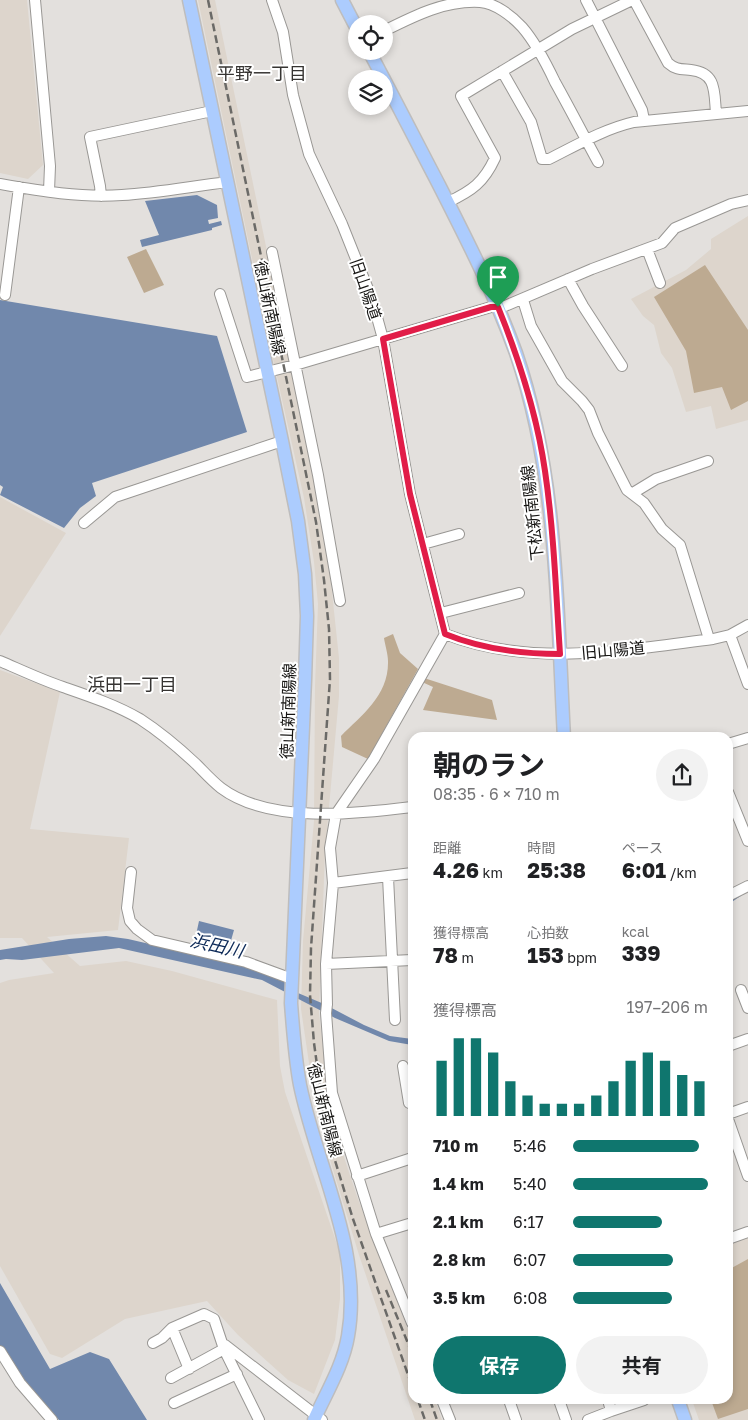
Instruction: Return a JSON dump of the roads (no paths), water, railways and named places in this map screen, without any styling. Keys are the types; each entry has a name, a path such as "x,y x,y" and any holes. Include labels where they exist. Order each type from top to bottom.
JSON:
{"main road":[{"name":"徳山新南陽線","path":"189,0 282,441 298,521 305,574 307,608 292,987 294,1041 300,1086 345,1246 351,1278 352,1304 348,1338 317,1418"},
{"path":"342,0 350,15"},
{"name":"下松新南陽線","path":"375,60 448,202 498,307 516,354 524,382 544,469 553,545 564,732"},
{"path":"679,1404 685,1420"}],"street":[{"path":"35,0 50,166 48,191"},
{"name":"旧山陽道","path":"272,0 283,32 293,95 309,154 357,259 372,298 383,339 405,469 445,634 490,648 536,654 560,654 607,652 708,640 730,635 748,625"},
{"path":"586,0 642,110 644,120"},
{"path":"448,202 477,186 488,172 495,158 461,96 572,29 633,0 668,64 675,69 702,72 708,75 714,92 716,113"},
{"path":"393,26 422,12 445,4 463,1 482,2 511,16 522,27 538,50 598,162"},
{"path":"502,71 531,122 542,159 549,159 616,126 644,120 748,110"},
{"path":"100,196 100,186 90,137 212,111"},
{"path":"0,184 19,188 100,196 228,182"},
{"path":"5,295 19,188"},
{"path":"220,294 247,377 295,365 491,307 505,306 523,300 592,269 662,243 675,228 724,207 748,200"},
{"path":"647,249 660,283"},
{"path":"272,252 318,475 340,600"},
{"path":"568,280 582,306 622,366"},
{"path":"523,300 531,326 562,381 589,410 627,490 644,503 662,528 680,545 708,640"},
{"path":"84,523 115,497 282,441"},
{"path":"633,493 656,479 708,461"},
{"path":"424,544 459,534"},
{"path":"441,613 519,593"},
{"path":"408,1313 376,1234 332,1093 326,964 333,883 330,848 336,814 374,759 445,634"},
{"path":"730,635 748,684"},
{"path":"0,661 62,687 87,695 139,719 179,748 221,788 244,801 274,810 336,814 361,814 408,808"},
{"path":"733,742 748,738"},
{"path":"733,804 748,841"},
{"path":"131,872 127,908 130,921 152,940 246,962 292,987"},
{"path":"333,883 408,875"},
{"path":"388,878 395,1020"},
{"path":"733,894 748,886"},
{"path":"326,964 408,960"},
{"path":"741,990 748,1008"},
{"path":"733,1044 748,1039"},
{"path":"403,1066 408,1097"},
{"path":"733,1112 748,1107"},
{"path":"733,1133 748,1176"},
{"path":"357,1176 408,1159"},
{"path":"376,1234 408,1224"},
{"path":"733,1237 748,1232"},
{"path":"153,1342 162,1338 172,1328 204,1314 214,1319 223,1346 259,1420"},
{"path":"172,1328 189,1369"},
{"path":"223,1346 317,1418"},
{"path":"171,1378 189,1369 223,1346"},
{"path":"0,1351 20,1383 52,1420"},
{"path":"174,1403 238,1374"},
{"path":"444,1404 450,1420"},
{"path":"510,1404 516,1420"},
{"path":"560,1404 566,1420"},
{"path":"609,1404 611,1410"},
{"path":"588,1420 631,1404"}],"water":[{"path":"197,195 217,205 218,218 208,220 209,224 221,221 222,225 212,228 212,230 142,247 140,240 159,235 145,201"},
{"path":"0,300 217,336 247,432 92,483 96,496 80,508 64,528 0,495 3,487 0,485"},
{"path":"199,921 234,930 230,944 196,935"},
{"path":"106,936 128,939 245,966 283,980 298,993 364,1025 390,1036 408,1038 408,1044 389,1041 335,1018 262,980 119,948 22,960 0,960 0,950 69,939"},
{"path":"0,1283 50,1369 90,1352 109,1359 147,1420 59,1420 22,1382 0,1347"}],"waterway":[{"path":"733,900 740,895"}],"railway":[{"path":"208,0 316,522 324,580 329,629 330,679 311,948 310,995 323,1109 333,1154 353,1219 408,1375"},
{"path":"386,1290 408,1343"},
{"path":"419,1404 425,1420"},
{"path":"431,1404 437,1420"}],"district":[{"name":"平野一丁目","path":"262,73"},
{"name":"浜田一丁目","path":"132,684"}],"water label":[{"name":"浜田川","path":"217,945"}]}
